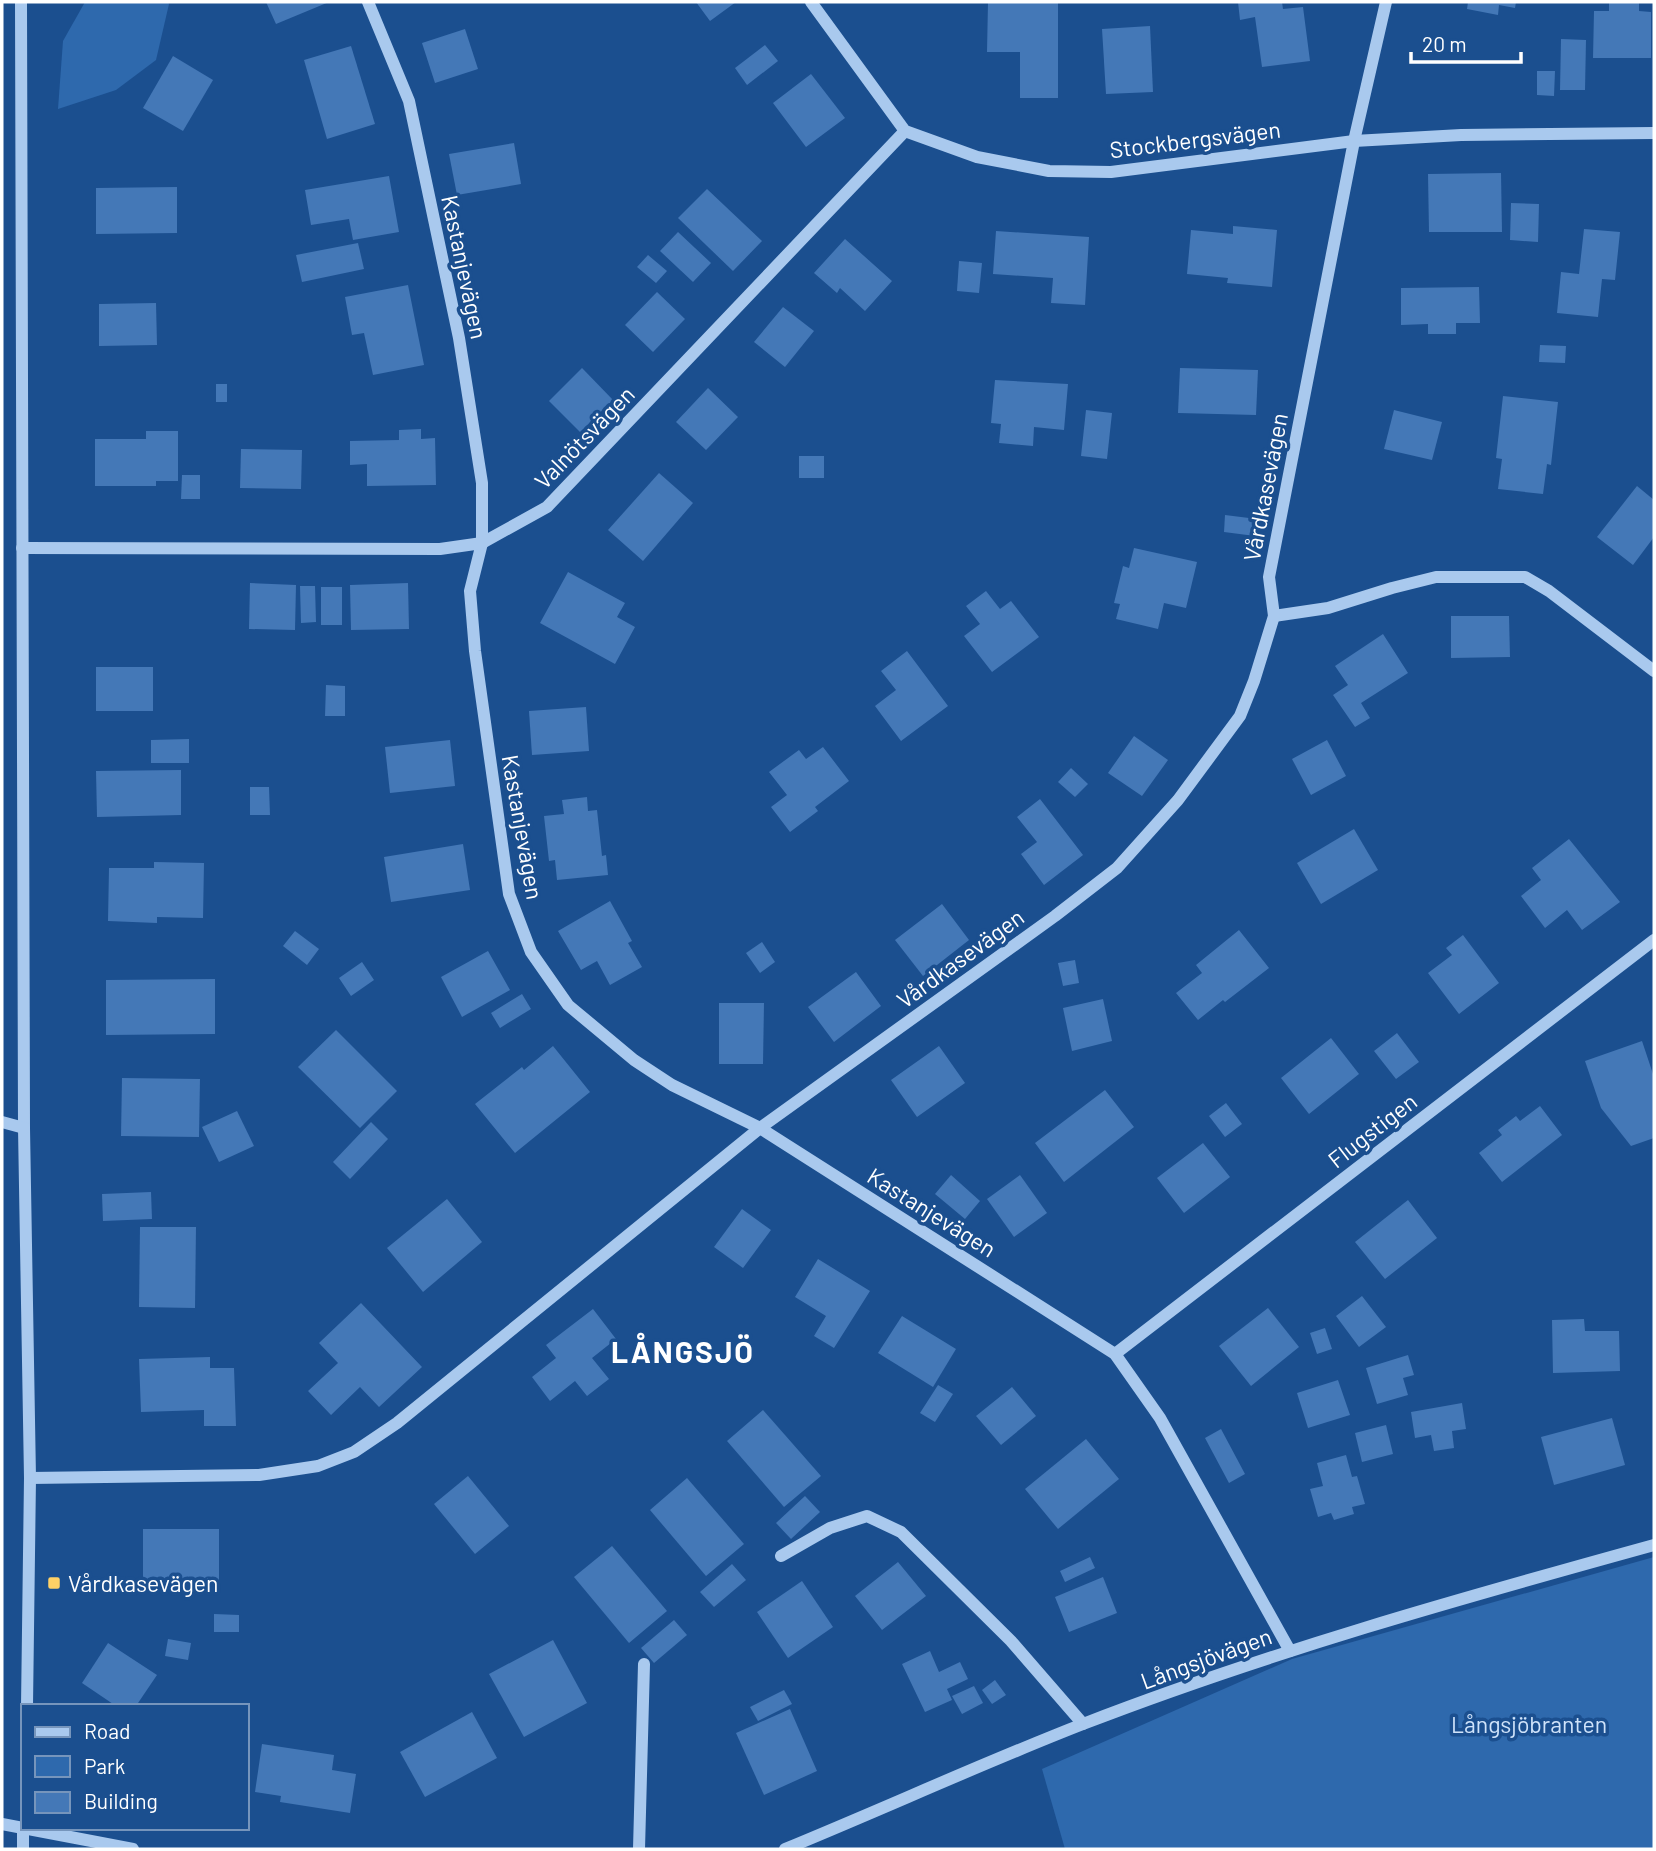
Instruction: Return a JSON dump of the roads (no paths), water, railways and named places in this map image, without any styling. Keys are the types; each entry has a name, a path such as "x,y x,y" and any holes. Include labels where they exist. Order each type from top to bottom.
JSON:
{"street":[{"path":"21,2 24,1128 30,1478 27,1704"},
{"name":"Kastanjevägen","path":"368,2 409,101 459,338 482,483 482,543 470,591 475,651 509,894 531,952 568,1005 634,1060 672,1085 760,1128 1115,1354 1160,1418 1290,1651"},
{"path":"811,2 905,131"},
{"name":"Vårdkasevägen","path":"30,1478 259,1475 317,1466 354,1452 397,1423 760,1128 1055,916 1117,868 1178,800 1240,716 1254,681 1273,616 1269,577 1354,141 1386,2"},
{"name":"Valnötsvägen","path":"22,548 440,549 482,543 547,508 905,131"},
{"name":"Stockbergsvägen","path":"905,131 977,157 1061,171 1111,172 1354,141 1461,135 1654,133"},
{"path":"1273,616 1328,608 1436,577 1525,577 1654,671"},
{"name":"Flugstigen","path":"1115,1354 1654,941"},
{"path":"2,1122 24,1128"},
{"path":"781,1556 830,1528 867,1516 901,1532 1011,1641 1083,1724"},
{"name":"Långsjövägen","path":"785,1849 1083,1724 1290,1651 1654,1545"},
{"path":"639,1849 644,1664"},
{"path":"2,1824 21,1828"},
{"path":"23,1830 23,1849"},
{"path":"33,1830 133,1849"}],"place":[{"name":"Vårdkasevägen","path":"54,1583"}],"district":[{"name":"LÅNGSJÖ","path":"683,1351"}],"park label":[{"name":"Långsjöbranten","path":"1529,1724"}]}
